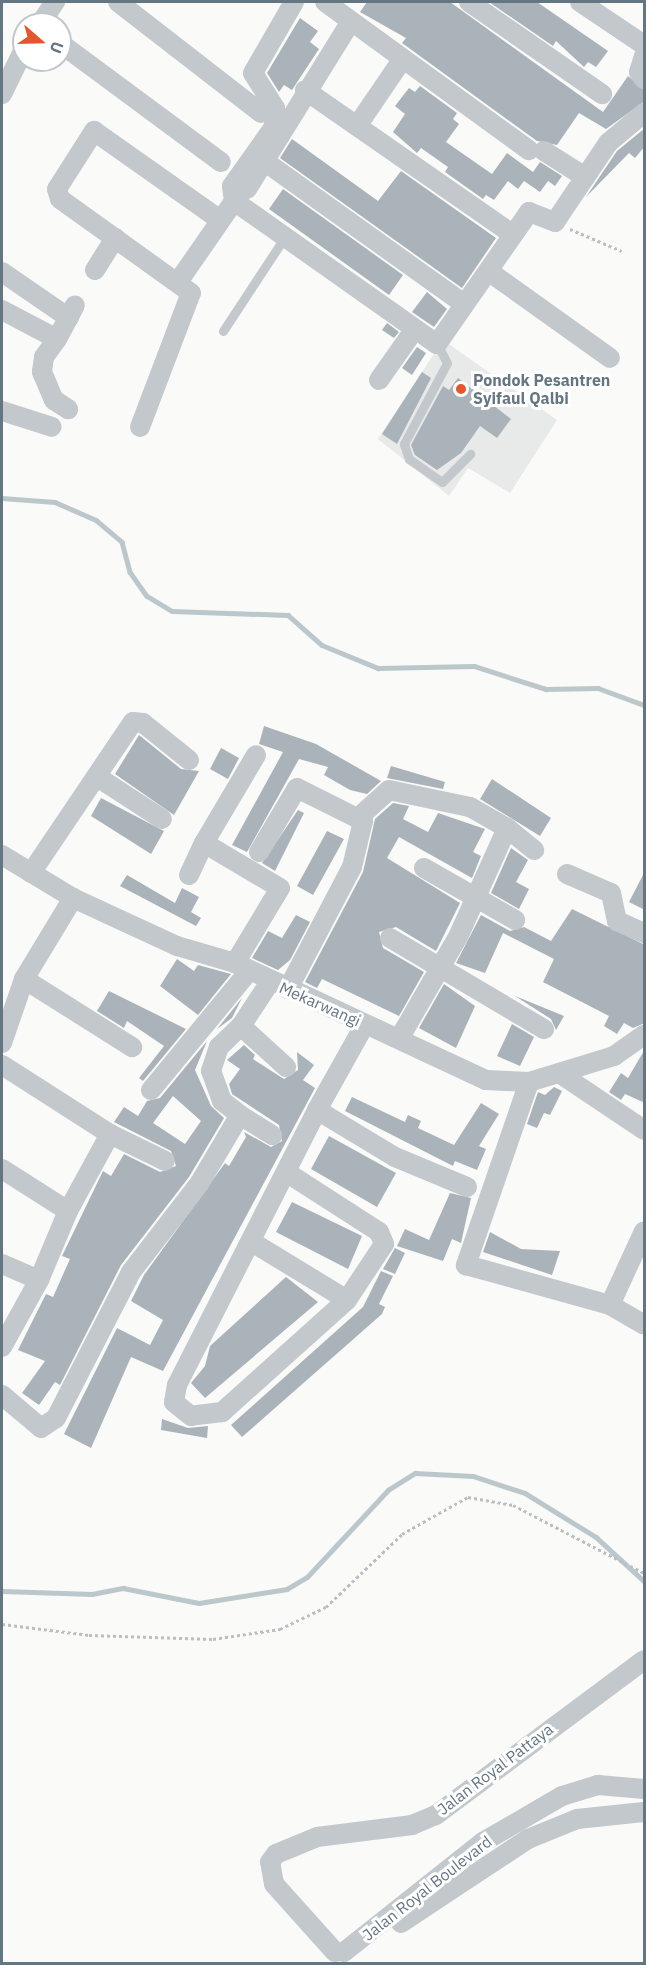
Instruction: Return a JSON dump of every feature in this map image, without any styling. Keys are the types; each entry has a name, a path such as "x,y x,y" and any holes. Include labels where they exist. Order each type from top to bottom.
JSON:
{"street":[{"path":"119,2 261,113"},
{"path":"294,2 254,73 277,118 232,186 285,237 437,344 490,273"},
{"path":"308,2 339,11 402,60 536,150 585,177"},
{"path":"469,2 602,94"},
{"path":"580,2 645,45"},
{"path":"178,282 220,220 267,163 305,90 339,11"},
{"path":"72,52 220,162"},
{"path":"645,56 639,72 645,79"},
{"path":"2,94 12,60"},
{"path":"357,126 402,60"},
{"path":"305,90 505,229"},
{"path":"610,358 490,273 488,269 529,212 555,222 608,143 645,113"},
{"path":"140,427 191,304 191,293 57,195 94,131 220,220"},
{"path":"267,163 459,301"},
{"path":"95,270 115,238"},
{"path":"2,272 72,312 44,357 42,372 54,400 68,409"},
{"path":"2,310 57,339"},
{"path":"379,380 415,329"},
{"path":"2,411 52,428"},
{"path":"31,873 99,778 133,722 143,723 189,760"},
{"path":"189,875 204,843 256,755"},
{"path":"99,778 162,819"},
{"path":"259,852 297,788 359,817 364,830 352,867 288,989"},
{"path":"359,817 389,790 470,807 507,828 534,849"},
{"path":"399,1039 439,970 507,828"},
{"path":"151,1090 242,967 280,888 204,843"},
{"name":"Mekarwangi","path":"2,858 73,898 177,946 242,967 270,982 486,1080 529,1082 614,1056 645,1035"},
{"path":"424,868 473,900 515,920"},
{"path":"567,874 611,893 617,921 645,933"},
{"path":"2,1043 24,979 73,898"},
{"path":"390,938 439,970 544,1029"},
{"path":"24,979 132,1047"},
{"path":"270,982 241,1026 219,1047 211,1071 222,1101 240,1116 272,1135"},
{"path":"286,1172 383,1236 381,1251 347,1300 222,1412 203,1417 179,1410 174,1402 177,1385 252,1242 286,1172 317,1110 365,1024"},
{"path":"241,1026 286,1067"},
{"path":"2,1065 110,1134 165,1161"},
{"path":"559,1072 645,1130"},
{"path":"529,1082 466,1265 610,1305 645,1325"},
{"path":"317,1110 394,1157 467,1187"},
{"path":"2,1395 41,1428 50,1427 131,1272 199,1184 240,1116"},
{"path":"2,1347 39,1280 68,1211 110,1134"},
{"path":"2,1169 68,1211"},
{"path":"610,1305 645,1232"},
{"path":"252,1242 347,1300"},
{"path":"2,1263 39,1280"},
{"name":"Jalan Royal Pattaya","path":"342,1959 274,1884 270,1862 276,1854 317,1837 404,1826 436,1815 645,1660"},
{"name":"Jalan Royal Boulevard","path":"342,1959 459,1871 581,1788 645,1789"},
{"name":"Jalan Royal Boulevard","path":"459,1871 577,1819 645,1812"}],"lane":[{"path":"223,331 285,237"},
{"path":"437,344 447,363 404,444 409,459 442,482 470,454"}],"path":[{"path":"555,222 622,251"},
{"path":"2,1624 89,1635 213,1639 280,1629 326,1607 402,1534 468,1497 513,1504 645,1573"}],"shaded area":[{"name":"Pondok Pesantren Syifaul Qalbi","path":"443,340 557,420 510,493 468,468 449,496 378,439"}],"building":[{"path":"367,2 450,2 603,112 628,76 645,91 645,101 606,129 579,113 557,145 537,141 402,43 406,38 360,12"},
{"path":"489,2 537,2 608,51 596,67 588,62 584,67 556,41 553,46"},
{"path":"300,18 318,31 310,42 319,49 292,90 284,85 279,92 267,73"},
{"path":"420,86 457,113 453,119 459,124 446,142 492,174 507,153 533,172 540,162 562,176 555,186 548,181 540,192 524,181 518,189 508,181 494,200 486,195 483,199 445,172 448,167 421,148 417,153 393,132 405,114 395,106 409,88 415,92"},
{"path":"645,128 645,146 635,158 629,153 586,197 617,151"},
{"path":"292,139 378,201 401,171 496,238 462,288 280,158"},
{"path":"283,189 403,275 389,295 269,209"},
{"path":"427,292 447,309 434,327 412,312"},
{"path":"387,323 399,332 394,338 382,330"},
{"path":"417,347 426,353 412,375 402,368"},
{"path":"422,372 431,378 397,444 382,434"},
{"path":"458,378 511,419 497,438 480,426 461,453 437,470 415,455 411,445 443,386 449,390"},
{"path":"264,726 316,744 381,781 367,794 350,790 324,775 328,767 299,759 247,852 232,845 283,752 259,744"},
{"path":"139,735 181,769 199,771 174,815 115,774"},
{"path":"221,748 239,758 228,779 210,769"},
{"path":"391,766 445,782 443,789 387,778"},
{"path":"492,779 551,818 540,836 480,799"},
{"path":"101,798 164,831 151,854 91,816"},
{"path":"393,803 409,806 403,819 428,832 438,813 485,829 473,852 481,856 472,878 399,837 387,858 460,903 436,951 396,927 379,932 383,948 424,972 399,1016 322,979 317,988 305,982 363,872 375,819"},
{"path":"298,810 304,813 275,871 262,863"},
{"path":"327,831 344,839 313,895 297,886"},
{"path":"511,848 528,860 516,882 529,889 519,909 491,893"},
{"path":"645,871 645,910 629,902"},
{"path":"127,875 175,903 182,888 199,897 191,912 201,918 196,926 120,886"},
{"path":"572,909 645,945 645,1023 633,1028 624,1023 617,1034 604,1026 609,1016 543,982 554,959 503,933 485,973 456,963 481,915 510,931 524,927 551,941"},
{"path":"296,915 310,922 290,960 278,970 252,958 268,931 282,938"},
{"path":"177,959 194,971 198,965 231,974 198,1015 160,986"},
{"path":"444,984 475,1006 456,1048 419,1028"},
{"path":"109,991 186,1029 143,1081 139,1078 164,1046 127,1021 124,1028 97,1011"},
{"path":"515,996 564,1016 556,1030 551,1019"},
{"path":"242,998 232,1018 217,1029"},
{"path":"512,1024 534,1037 520,1066 497,1056"},
{"path":"207,1041 195,1070 211,1106 224,1118 189,1177 121,1265 60,1385 55,1382 39,1405 22,1393 45,1361 18,1350 46,1294 53,1297 70,1259 62,1256 103,1171 111,1176 124,1154 160,1172 176,1166 171,1151 114,1122 124,1107 138,1116 147,1101 160,1098","holes":["173,1096 201,1121 185,1144 153,1123"]},
{"path":"244,1045 255,1055 253,1059 284,1079 298,1070 297,1052 314,1065 303,1080 315,1088 163,1371 131,1357 91,1448 64,1434 117,1328 150,1345 163,1320 131,1301 144,1275 225,1163 229,1166 246,1137 244,1132 271,1147 282,1141 279,1125 232,1094 229,1084 240,1069 227,1060"},
{"path":"645,1049 645,1103 625,1094 621,1100 609,1092 621,1073 628,1078"},
{"path":"554,1087 562,1091 550,1115 544,1113 537,1128 527,1124 538,1092 545,1095"},
{"path":"352,1097 405,1122 408,1115 421,1121 418,1128 454,1145 481,1103 499,1114 479,1146 486,1149 477,1170 455,1161 453,1166 345,1111"},
{"path":"329,1136 396,1173 377,1207 311,1169"},
{"path":"450,1193 471,1198 461,1243 452,1239 443,1261 397,1246 405,1229 429,1240"},
{"path":"292,1202 362,1236 348,1269 276,1232"},
{"path":"490,1232 521,1249 560,1251 552,1275 483,1252"},
{"path":"395,1248 405,1253 395,1274 383,1269"},
{"path":"381,1271 393,1276 379,1304 385,1307 382,1314 242,1437 231,1425 363,1307"},
{"path":"286,1277 318,1302 205,1398 191,1383 205,1366 210,1346"},
{"path":"162,1419 188,1428 208,1426 207,1438 161,1430"}],"waterway":[{"path":"2,498 55,502 96,520 122,542 130,572 147,596 172,611 288,615 322,645 378,668 474,666 546,689 598,688 644,705"},
{"path":"2,1591 92,1594 123,1588 199,1603 287,1589 307,1577 388,1490 415,1473 473,1476 525,1493 596,1537 644,1581"}],"place":[{"name":"Pondok Pesantren Syifaul Qalbi","path":"461,389"}]}
